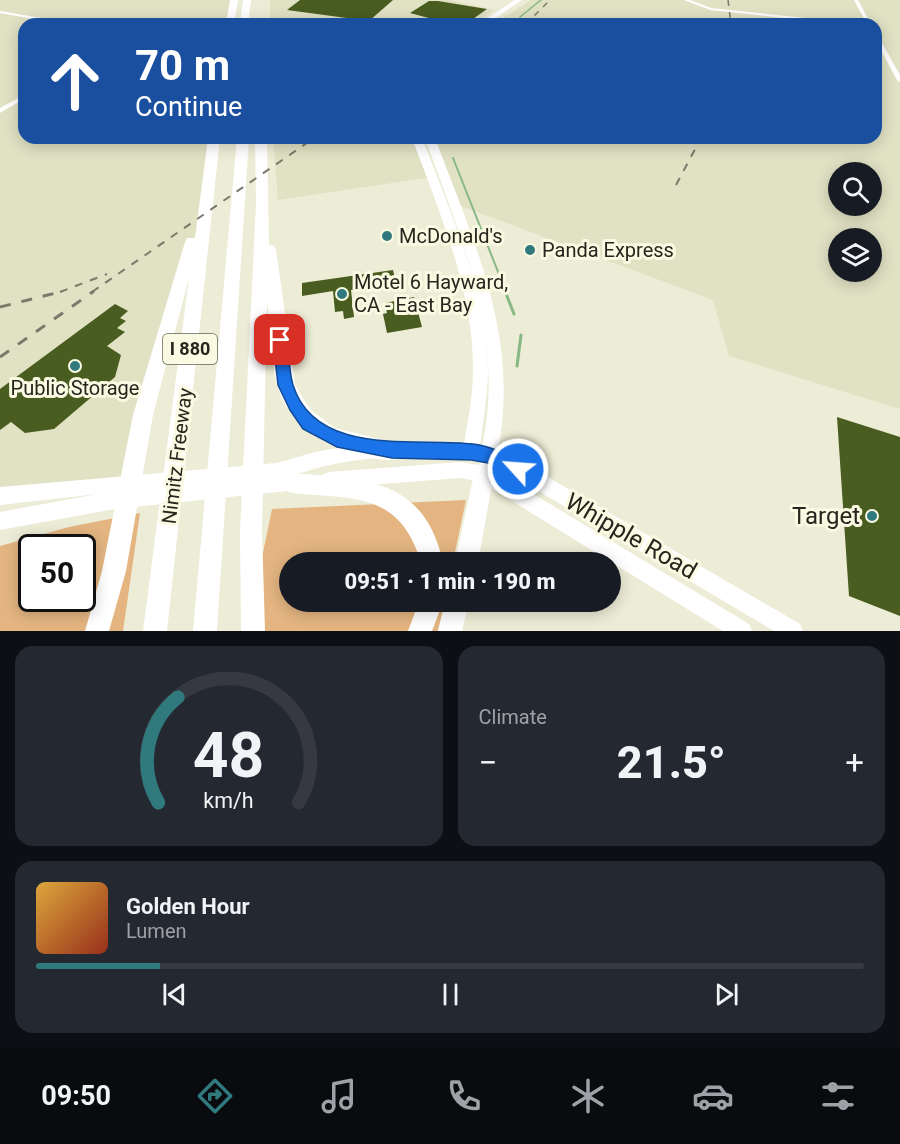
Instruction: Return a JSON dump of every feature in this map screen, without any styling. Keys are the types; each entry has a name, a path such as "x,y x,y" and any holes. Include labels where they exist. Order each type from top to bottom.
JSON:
{"highway":[{"path":"231,18 234,0"},
{"path":"238,18 239,0"},
{"path":"245,18 247,0"},
{"path":"252,18 253,0"},
{"name":"Nimitz Freeway","path":"155,631 178,454 196,249 213,144"},
{"name":"I 880","path":"208,182 218,181 222,144"},
{"name":"Nimitz Freeway","path":"205,631 240,144"},
{"path":"254,631 251,614 250,531 263,204 262,144"},
{"path":"263,204 286,385 295,405 309,424 337,439 392,451"},
{"path":"97,631 120,543 150,391 196,249"},
{"path":"467,552 487,465"},
{"path":"292,483 366,492 392,499 405,508 423,532 429,552"},
{"path":"420,631 427,612"},
{"path":"450,631 455,612"}],"main road":[{"path":"494,18 522,2"},
{"path":"500,18 507,11"},
{"path":"426,145 476,324 480,389 471,452"},
{"path":"0,496 279,470 316,460 392,451 471,452 487,465 495,435 499,387 494,327 481,279 426,145"},
{"name":"Whipple Road","path":"487,465 742,631"},
{"name":"Whipple Road","path":"0,521 115,500 461,470 487,465 518,469 793,631"}],"street":[{"path":"686,0 710,9 796,18"},
{"path":"856,0 866,18"},
{"path":"0,12 35,18"},
{"path":"882,47 900,80"},
{"path":"0,111 18,100"}],"shaded area":[{"path":"0,0 234,0 231,18 18,18 18,144 213,144 207,189 131,483 0,496"},
{"path":"270,0 450,0 493,10 483,18 270,18"},
{"path":"531,0 900,0 900,409 729,356 713,300 453,203 432,144 882,144 882,18 503,18"},
{"path":"273,144 419,144 432,177 278,200"},
{"path":"466,500 455,552 279,552 279,612 443,612 438,631 247,631 272,509"},
{"path":"140,513 123,631 0,631 0,546 18,541 18,612 96,612 96,534 44,534"}],"building":[{"path":"300,0 393,0 372,18 347,18 287,10"},
{"path":"429,1 487,9 474,18 429,18 410,13"},
{"name":"Motel 6 Hayward, CA - East Bay","path":"393,270 396,283 351,290 354,317 344,319 343,311 335,312 333,291 302,296 302,283"},
{"path":"414,297 422,327 387,333 383,314 387,313 385,303"},
{"name":"Public Storage","path":"115,304 128,311 120,318 126,321 117,328 125,332 107,346 121,355 115,377 54,429 25,433 11,422 0,430 0,389"},
{"name":"Target","path":"837,417 900,437 900,616 849,596"}],"waterway":[{"path":"520,17 541,0"},
{"path":"453,158 506,292"},
{"path":"505,291 514,314"},
{"path":"517,366 521,335"}],"railway":[{"path":"532,18 550,0"},
{"path":"728,0 730,18"},
{"path":"92,292 305,144"},
{"path":"676,185 698,144"},
{"path":"60,292 107,274"},
{"path":"60,292 64,291"},
{"path":"0,357 94,291"},
{"path":"0,307 60,292"}],"place":[{"name":"McDonald's","path":"387,236"},
{"name":"Panda Express","path":"530,250"},
{"name":"Motel 6 Hayward, CA - East Bay","path":"342,294"},
{"name":"Public Storage","path":"75,366"},
{"name":"Target","path":"872,516"}],"route":[{"path":"280,340 286,385 295,405 309,424 337,439 355,445 392,451 471,452 490,455 518,469"}]}
